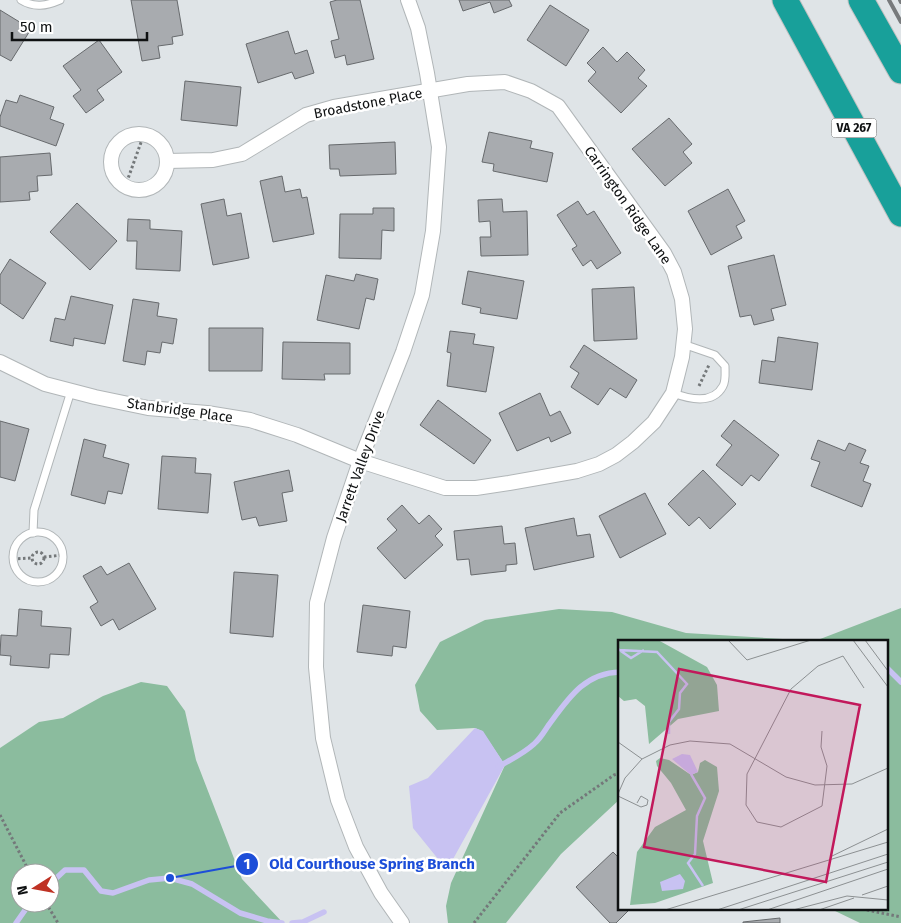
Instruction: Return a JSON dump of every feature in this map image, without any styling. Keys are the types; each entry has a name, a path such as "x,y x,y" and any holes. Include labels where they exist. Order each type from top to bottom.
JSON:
{"highway":[{"path":"772,0 806,43"},
{"name":"VA 267","path":"784,0 901,214"},
{"path":"861,0 901,71"}],"street":[{"name":"Jarrett Valley Drive","path":"402,923 381,893 356,847 338,800 323,738 316,667 317,602 334,538 360,461 403,352 422,295 432,231 439,146 431,90 418,28 408,0"},
{"name":"Carrington Ridge Lane","path":"360,461 401,476 445,488 476,488 577,471 599,464 616,455 654,422 673,393 682,357 685,329 682,299 674,272 664,253 558,106 531,90 506,82 468,84 431,90"},
{"name":"Broadstone Place","path":"167,161 213,160 242,154 306,115 431,90"},
{"path":"144,134 153,137 160,143 165,151 167,161 163,177 157,184 141,191 125,187 113,174 110,165 111,156 119,141 127,136 144,134"},
{"name":"Stanbridge Place","path":"0,362 45,384 71,391 148,408 207,412 250,420 297,435 360,461"}],"lane":[{"path":"22,0 28,4 46,6 60,0"},
{"path":"673,393 699,399 715,395 724,385 725,366 715,355 684,344"},
{"path":"33,532 34,510 71,391"},
{"path":"33,532 45,533 52,537 58,543 62,555 56,574 37,582 25,578 19,573 13,559 18,542 33,532"}],"path":[{"path":"125,187 144,134"},
{"path":"693,398 715,355"},
{"path":"38,551 44,557 39,564 33,562 34,552 38,551"},
{"path":"44,557 62,555"},
{"path":"13,559 32,558"},
{"path":"474,923 560,812 614,775 618,774"},
{"path":"0,816 25,863"},
{"path":"866,910 901,918"}],"green space":[{"path":"901,608 901,923 860,923 833,910 888,910 888,640 818,640"},
{"path":"559,609 612,612 686,633 799,640 618,640 618,801 561,854 506,923 448,923 446,906 451,883 505,765 482,731 475,728 437,730 420,711 415,685 440,642 485,620"},
{"path":"141,682 167,686 185,711 196,760 242,879 283,923 0,923 0,748 39,722 63,718 103,696"}],"shaded area":[{"path":"475,728 483,731 505,765 447,870 413,828 409,786 428,778"}],"building":[{"path":"131,0 177,0 183,35 172,37 173,44 158,46 160,58 142,61"},
{"path":"337,0 360,0 374,59 347,65 345,55 335,58 331,41 339,39 330,2"},
{"path":"459,0 509,0 512,6 494,13 490,2 463,11"},
{"path":"550,5 589,30 566,66 527,40"},
{"path":"0,10 31,29 11,61 0,55"},
{"path":"288,31 295,54 307,50 314,73 295,79 292,72 258,83 246,44"},
{"path":"99,40 122,72 97,90 104,100 86,113 73,96 81,90 63,66"},
{"path":"603,47 617,62 627,52 645,70 638,78 647,86 621,113 588,81 596,72 587,63"},
{"path":"185,81 241,87 237,126 181,120"},
{"path":"20,95 54,107 50,119 64,124 56,146 0,126 0,117 6,100 17,103"},
{"path":"669,118 692,144 683,152 692,163 665,186 632,149"},
{"path":"489,132 532,141 530,148 553,153 547,182 493,171 494,164 482,162"},
{"path":"395,142 396,174 340,176 339,169 330,169 329,145"},
{"path":"50,153 52,175 37,176 38,191 29,192 30,200 0,202 0,157"},
{"path":"282,176 285,192 300,189 302,198 307,197 314,234 273,242 260,181"},
{"path":"728,189 745,221 736,226 742,238 711,255 688,211"},
{"path":"224,199 227,216 241,213 249,258 213,265 201,204"},
{"path":"502,199 503,212 527,211 528,255 481,256 480,237 491,237 490,221 479,222 478,200"},
{"path":"578,201 587,215 594,211 621,253 597,269 591,260 583,266 572,249 577,246 557,215"},
{"path":"77,203 117,241 90,270 50,232"},
{"path":"373,208 394,208 394,231 382,230 381,259 339,258 340,214 373,214"},
{"path":"128,219 150,220 150,229 182,231 180,271 136,269 137,241 127,241"},
{"path":"774,255 786,305 771,309 774,320 754,325 751,315 740,317 728,266"},
{"path":"10,259 46,283 23,319 0,303 0,275"},
{"path":"468,271 524,281 517,319 480,313 481,308 462,304"},
{"path":"356,274 378,279 374,300 366,298 359,329 317,320 326,275 354,281"},
{"path":"634,287 637,339 594,341 592,289"},
{"path":"71,296 113,305 105,344 74,338 73,346 50,341 55,318 65,320"},
{"path":"133,299 159,303 157,316 177,319 173,344 162,342 160,353 147,351 145,365 123,361"},
{"path":"209,328 263,328 262,371 209,371"},
{"path":"450,331 475,334 473,344 494,347 486,392 447,386 451,353 447,352"},
{"path":"778,337 818,343 812,390 759,383 762,360 775,362"},
{"path":"283,342 350,343 350,374 324,374 325,380 282,379"},
{"path":"584,345 637,380 626,398 610,388 598,405 571,387 579,373 570,367"},
{"path":"540,393 550,416 560,411 571,433 551,442 549,437 517,451 499,413"},
{"path":"438,400 491,440 474,464 420,425"},
{"path":"734,420 779,455 759,481 751,475 742,486 716,465 732,445 721,436"},
{"path":"0,421 29,429 15,481 0,477"},
{"path":"84,439 106,445 103,457 129,464 122,494 108,491 105,504 71,495"},
{"path":"818,440 845,451 849,443 866,450 860,463 869,466 863,481 871,484 862,507 811,486 820,462 811,459"},
{"path":"162,456 196,458 195,473 211,474 208,513 158,509"},
{"path":"289,470 293,491 282,493 287,521 259,526 256,517 242,520 234,482"},
{"path":"703,470 736,504 710,529 699,517 689,526 668,504"},
{"path":"645,493 666,534 620,558 599,516"},
{"path":"402,505 419,524 429,515 442,529 435,536 443,545 405,579 377,548 397,530 387,519"},
{"path":"574,518 577,536 590,534 594,557 534,570 525,528"},
{"path":"502,526 504,544 515,543 517,564 506,565 506,571 471,575 469,559 457,560 454,531"},
{"path":"129,563 156,609 119,630 113,619 101,626 90,607 98,602 83,576 101,566 107,575"},
{"path":"234,572 278,575 273,637 230,633"},
{"path":"363,605 410,611 406,648 393,646 392,656 357,652"},
{"path":"19,609 42,611 41,626 71,628 69,655 50,654 49,668 10,665 11,656 0,655 1,635 17,636"},
{"path":"613,852 618,857 618,910 629,910 616,923 610,923 576,887"},
{"path":"780,918 780,923 743,923 743,922"}],"waterway":[{"path":"888,669 901,682"},
{"path":"498,767 530,748 578,689 596,677 618,672"},
{"path":"60,875 65,870 84,870 101,891 113,893 149,880 170,878 192,884 240,913 267,921 282,923"},
{"path":"292,923 303,922 324,912"},
{"path":"16,923 23,913"}],"railway":[{"path":"889,0 901,22"}],"place":[{"name":"Old Courthouse Spring Branch","path":"170,878"}]}
